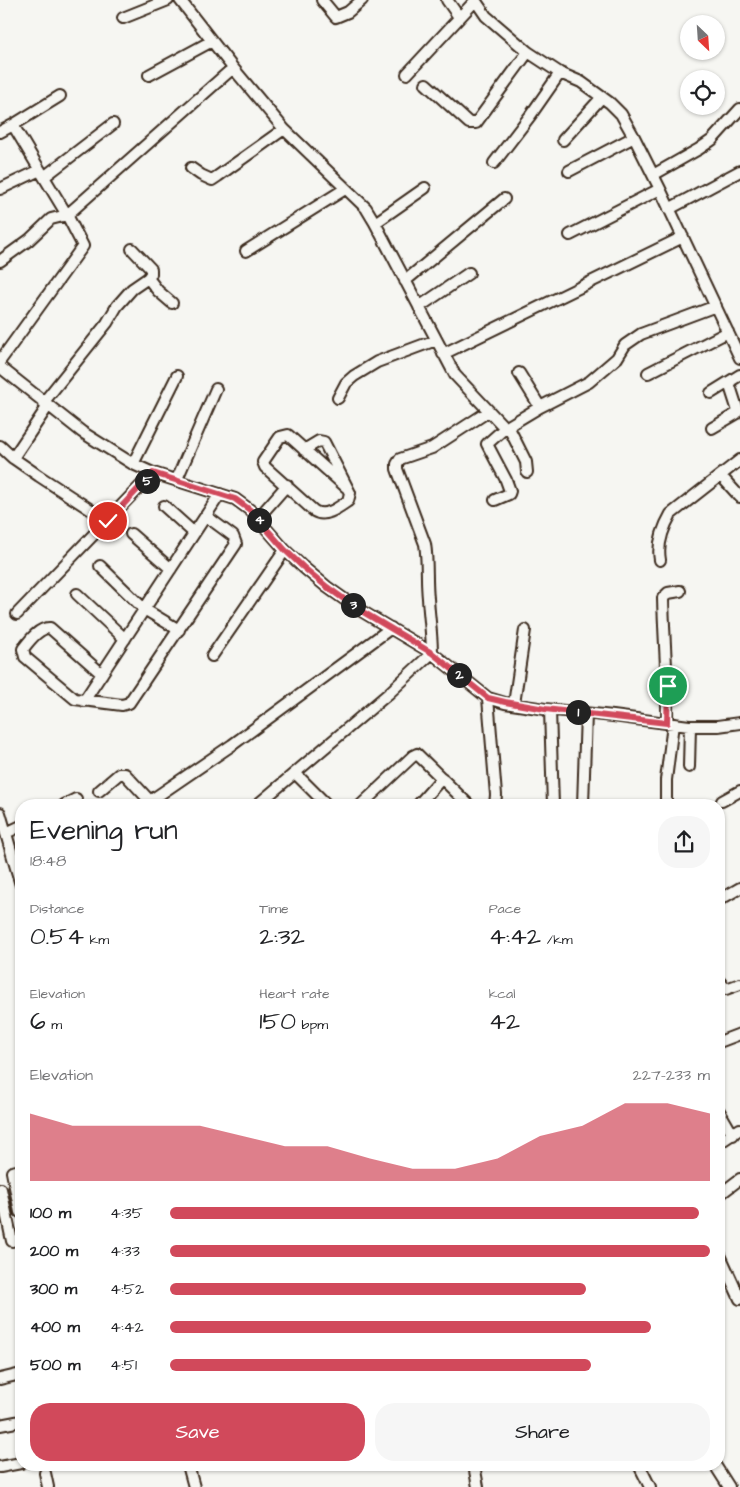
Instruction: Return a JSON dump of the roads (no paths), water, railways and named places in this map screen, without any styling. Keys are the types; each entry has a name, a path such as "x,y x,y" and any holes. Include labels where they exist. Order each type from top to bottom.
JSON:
{"street":[{"path":"123,18 168,0"},
{"path":"180,0 284,129 344,189 366,208 443,354 462,384 507,427 526,462 527,472"},
{"path":"322,0 336,17 348,12 362,0"},
{"path":"447,0 459,17"},
{"path":"407,74 475,0 486,16 528,52 560,73 581,82 602,97 621,114 634,137 716,306 733,335 740,358"},
{"path":"149,75 212,41"},
{"path":"426,84 469,122 476,123 528,52"},
{"path":"0,261 29,240 51,219 67,215 233,68"},
{"path":"494,163 560,73"},
{"path":"0,132 60,96"},
{"path":"563,140 602,97"},
{"path":"653,175 712,140 740,109"},
{"path":"0,189 42,174 114,124"},
{"path":"0,361 83,246 67,215 13,125"},
{"path":"191,168 212,180 284,129"},
{"path":"569,171 634,137"},
{"path":"669,209 740,171"},
{"path":"375,223 425,188"},
{"path":"246,250 344,189"},
{"path":"570,234 660,189"},
{"path":"405,281 504,199"},
{"path":"443,354 683,237"},
{"path":"13,458 46,405 107,323 117,306 132,289 151,274 151,269 132,249"},
{"path":"419,307 470,274"},
{"path":"148,278 158,291 172,303"},
{"path":"495,500 509,494 510,491 487,444 507,427 540,407 589,382 616,358 621,349 633,339 716,306"},
{"path":"648,373 733,335"},
{"path":"338,398 346,383 368,367 436,340"},
{"path":"0,367 88,437 133,464 153,473 235,499 258,518 285,550 327,587 358,609 432,653 488,698 550,710 690,726 718,726 740,723"},
{"path":"519,373 540,407"},
{"path":"711,394 740,375"},
{"path":"133,464 177,376"},
{"path":"712,428 738,411 729,383"},
{"path":"177,480 216,389"},
{"path":"264,799 388,694 432,653 426,549 397,469 397,464 400,459 432,448 489,411"},
{"path":"304,450 319,441 324,442 350,493 348,501 325,514 319,514 265,467 263,462 280,437 288,435 304,450 346,487"},
{"path":"0,446 13,458 108,521"},
{"path":"660,560 659,547 661,537 665,524 671,514 740,460"},
{"path":"17,614 153,473"},
{"path":"721,476 740,497"},
{"path":"258,518 287,485"},
{"path":"84,701 220,494"},
{"path":"164,506 194,533"},
{"path":"102,674 50,628 40,630 23,649 23,654 75,699 122,706 129,703 236,544 233,536 206,516"},
{"path":"131,534 171,569"},
{"path":"212,656 285,550"},
{"path":"100,566 144,609 179,630"},
{"path":"666,799 670,724 663,598 668,593 680,591"},
{"path":"77,594 124,639"},
{"path":"157,799 391,628"},
{"path":"514,704 525,630"},
{"path":"488,698 496,799"},
{"path":"550,710 552,799"},
{"path":"583,799 586,713"},
{"path":"689,767 690,726"},
{"path":"367,799 415,755 418,755 463,799"},
{"path":"295,773 321,799"},
{"path":"99,791 119,774 125,774 147,799"},
{"path":"423,799 442,778"},
{"path":"725,799 740,791"},
{"path":"0,813 15,860"},
{"path":"6,834 15,829"},
{"path":"725,897 740,888"},
{"path":"725,988 740,984"},
{"path":"725,1040 740,1034"},
{"path":"725,1118 736,1132 725,1139"},
{"path":"12,1241 0,1189 15,1186 12,1172 15,1171"},
{"path":"725,1190 740,1179"},
{"path":"725,1267 740,1299"},
{"path":"0,1379 15,1375"},
{"path":"0,1424 15,1422"},
{"path":"0,1467 15,1465"},
{"path":"190,1471 194,1487"},
{"path":"475,1471 478,1487"},
{"path":"641,1471 650,1487"},
{"path":"719,1471 729,1487"},
{"path":"45,1473 48,1487"}]}
